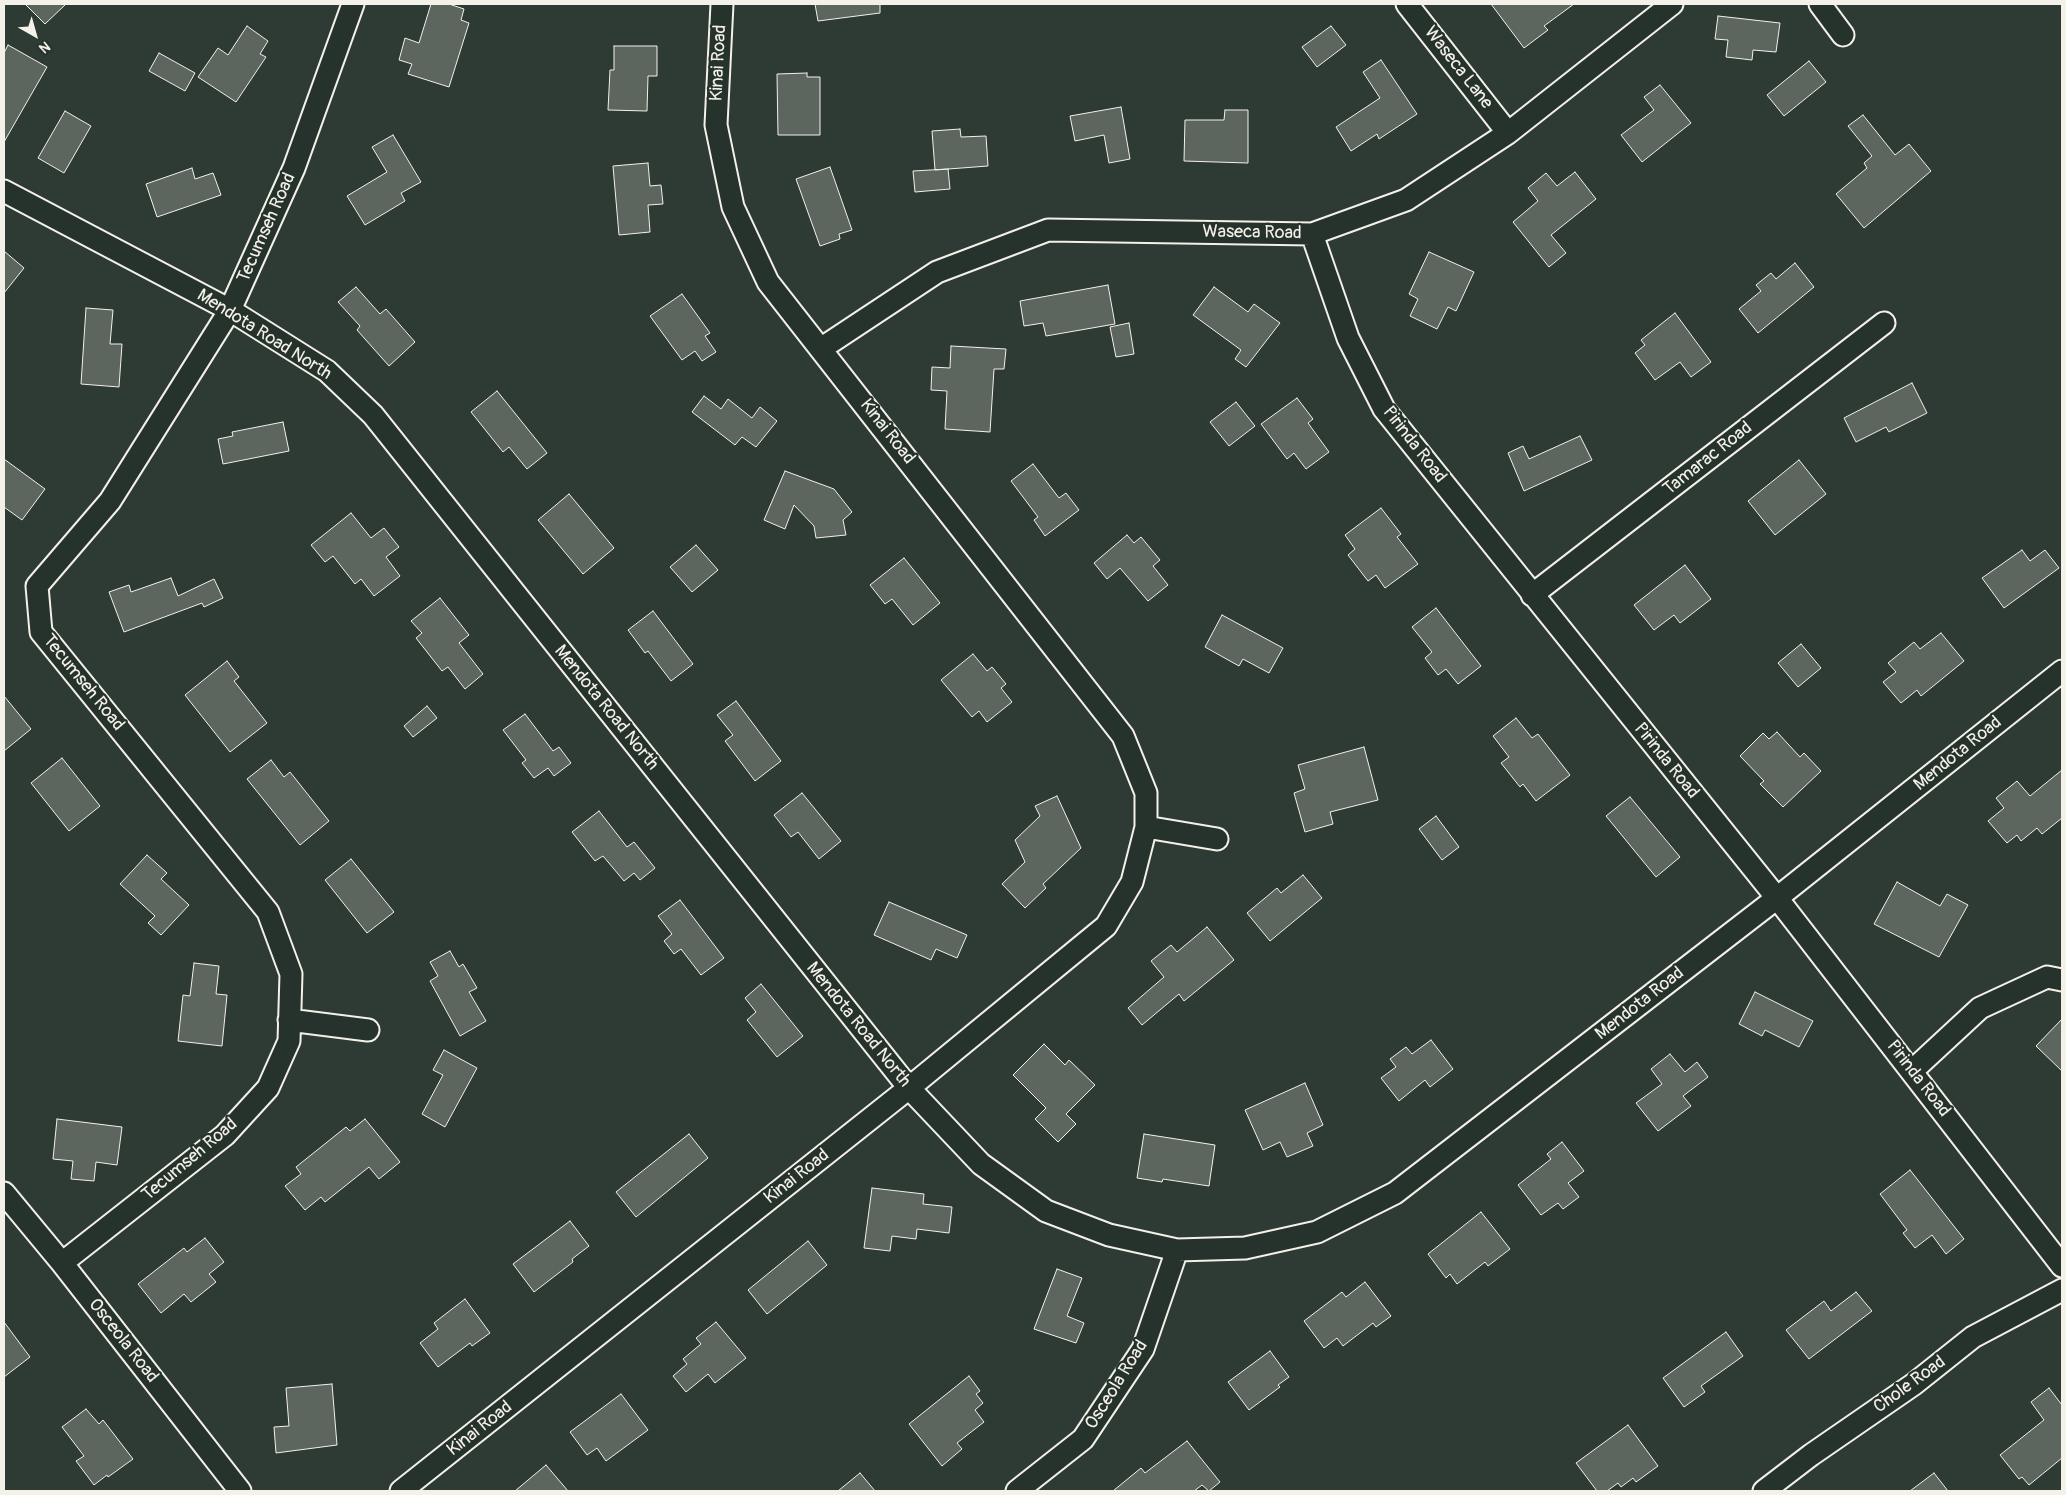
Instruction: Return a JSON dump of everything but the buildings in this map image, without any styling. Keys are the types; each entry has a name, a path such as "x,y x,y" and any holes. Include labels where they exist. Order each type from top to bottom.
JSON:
{"street":[{"name":"Tecumseh Road","path":"62,1263 225,1136 268,1088 289,1041 291,974 268,912 41,632 37,586 110,501 230,310 294,168 352,4"},
{"name":"Kinai Road","path":"401,1491 909,1088 1106,926 1132,882 1146,827 1146,793 1123,736 822,348 768,282 734,207 716,124 722,4"},
{"name":"Waseca Lane","path":"1407,4 1508,133"},
{"name":"Waseca Road","path":"822,348 937,272 1048,230 1312,234 1406,200 1508,133 1672,4"},
{"path":"1820,4 1843,34"},
{"name":"Mendota Road North","path":"4,191 230,310 327,370 373,415 909,1088 981,1164 1046,1211 1109,1236 1177,1250"},
{"name":"Pirinda Road","path":"1312,234 1348,338 1384,410 1777,898 2062,1266"},
{"name":"Tamarac Road","path":"1532,595 1884,323"},
{"name":"Mendota Road","path":"1177,1250 1246,1248 1317,1232 1394,1193 1777,898 2062,671"},
{"path":"1146,827 1217,838"},
{"path":"1912,1071 1980,1008 2046,977 2062,980"},
{"path":"290,1020 368,1030"},
{"name":"Osceola Road","path":"4,1193 62,1263 240,1491"},
{"name":"Osceola Road","path":"1017,1491 1083,1439 1132,1366 1143,1349 1177,1250"},
{"name":"Chole Road","path":"1764,1491 1811,1455 1914,1384 1973,1338 2062,1290"}]}
